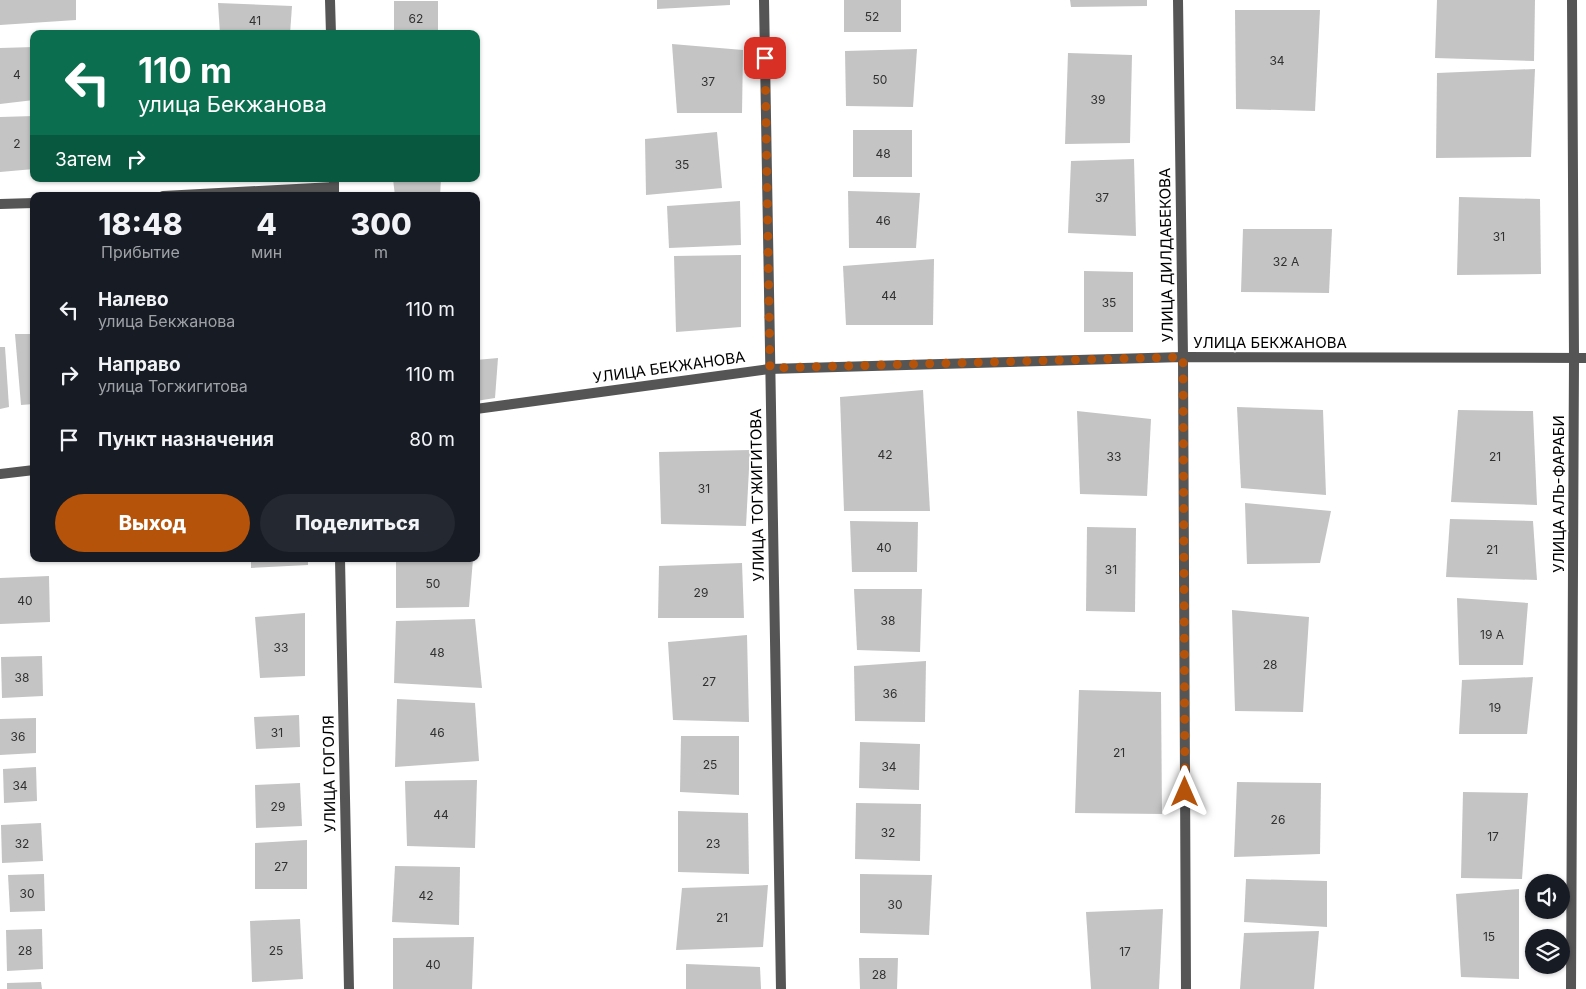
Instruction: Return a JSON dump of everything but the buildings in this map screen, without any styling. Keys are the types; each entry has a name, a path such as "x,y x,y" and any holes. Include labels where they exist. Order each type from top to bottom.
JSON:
{"street":[{"path":"330,0 331,30"},
{"name":"УЛИЦА ТОГЖИГИТОВА","path":"764,0 781,989"},
{"name":"УЛИЦА ДИЛДАБЕКОВА","path":"1178,0 1183,357 1186,989"},
{"name":"УЛИЦА АЛЬ-ФАРАБИ","path":"1571,989 1574,358 1572,0"},
{"path":"248,192 334,188"},
{"path":"0,204 30,203"},
{"name":"УЛИЦА БЕКЖАНОВА","path":"480,408 770,368 1183,357 1586,358"},
{"path":"0,474 30,470"},
{"name":"УЛИЦА ГОГОЛЯ","path":"340,562 349,989"}],"route":[{"path":"765,58 770,368 1183,357 1185,792"}]}
